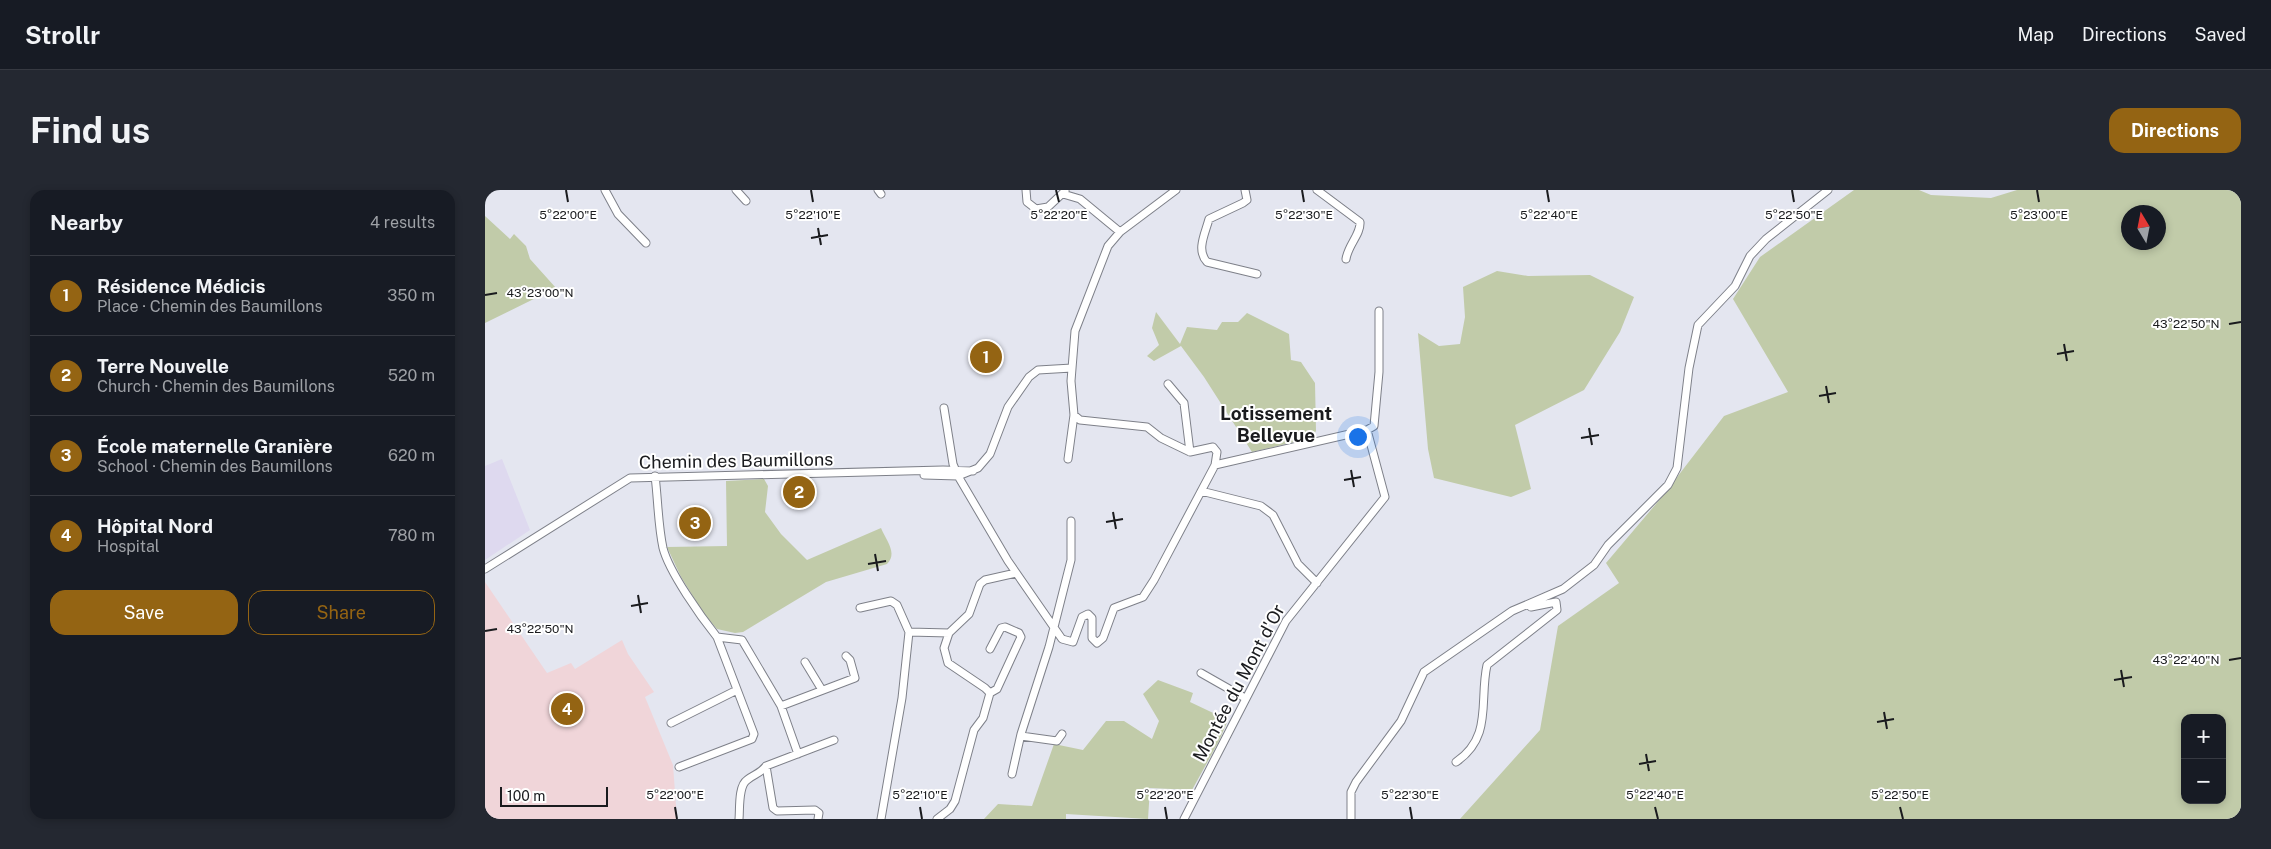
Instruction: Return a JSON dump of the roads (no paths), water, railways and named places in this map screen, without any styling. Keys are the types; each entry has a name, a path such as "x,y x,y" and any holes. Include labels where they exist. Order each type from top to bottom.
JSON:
{"street":[{"path":"605,190 618,214 646,243"},
{"path":"736,190 746,201"},
{"path":"1026,190 1027,202 1036,210 1048,207 1065,192 1080,200 1120,232"},
{"path":"1068,459 1074,414 1072,368 1075,331 1108,246 1120,232 1176,190"},
{"path":"1245,190 1247,200 1209,220 1201,249 1202,257 1207,262 1257,274"},
{"path":"1317,190 1360,222 1361,228 1348,248 1346,259"},
{"path":"1351,819 1350,803 1355,782 1401,721 1424,672 1504,617 1563,589 1594,565 1608,545 1668,485 1677,468 1689,368 1698,325 1735,286 1750,256 1766,239 1828,190"},
{"path":"1215,465 1367,430 1373,426 1379,372 1379,311"},
{"name":"Chemin des Baumillons","path":"485,569 619,483 630,478 655,476 957,473 973,471 984,463 990,454 1007,407 1029,377 1038,370 1072,368"},
{"path":"1168,384 1184,403 1190,452"},
{"path":"943,408 957,473 1016,573 1053,627 1065,641 1073,642 1083,617 1091,615 1092,638 1094,642 1100,642 1114,608 1143,597 1155,580 1215,465 1217,452 1213,447 1190,452 1161,438 1147,426 1080,420 1074,414"},
{"name":"Montée du Mont d'Or","path":"1184,819 1286,621 1385,497 1367,430"},
{"path":"655,476 663,548 667,560 705,623 717,637 754,734 751,739 679,767"},
{"path":"1201,491 1261,506 1273,515 1297,564 1317,583"},
{"path":"1012,774 1071,560 1071,521"},
{"path":"1001,576 1008,561"},
{"path":"990,693 948,663 944,648 949,633 969,614 980,584 985,580 1016,573"},
{"path":"860,608 891,601 897,605 909,632 902,698 881,819"},
{"path":"1456,762 1467,755 1480,734 1484,711 1483,679 1487,665 1557,610 1556,602 1535,606 1504,617"},
{"path":"937,819 950,809 955,802 974,730 983,718 990,693 997,689 1021,637 1019,633 1005,627 1001,628 990,649"},
{"path":"909,632 949,633"},
{"path":"717,637 742,640 781,706 798,754"},
{"path":"781,706 855,678 850,660 846,656"},
{"path":"805,662 822,690"},
{"path":"1201,673 1245,698"},
{"path":"671,723 737,690"},
{"path":"1021,736 1057,741 1062,734"},
{"path":"739,819 743,784 747,779 761,773 766,766 835,740"},
{"path":"766,766 773,808 777,811 815,810 819,813 818,819"}],"place":[{"name":"Résidence Médicis","path":"986,357"},
{"name":"Terre Nouvelle","path":"799,492"},
{"name":"École maternelle Granière","path":"695,523"},
{"name":"Hôpital Nord","path":"567,709"}],"district":[{"name":"Lotissement Bellevue","path":"1276,424"}]}
